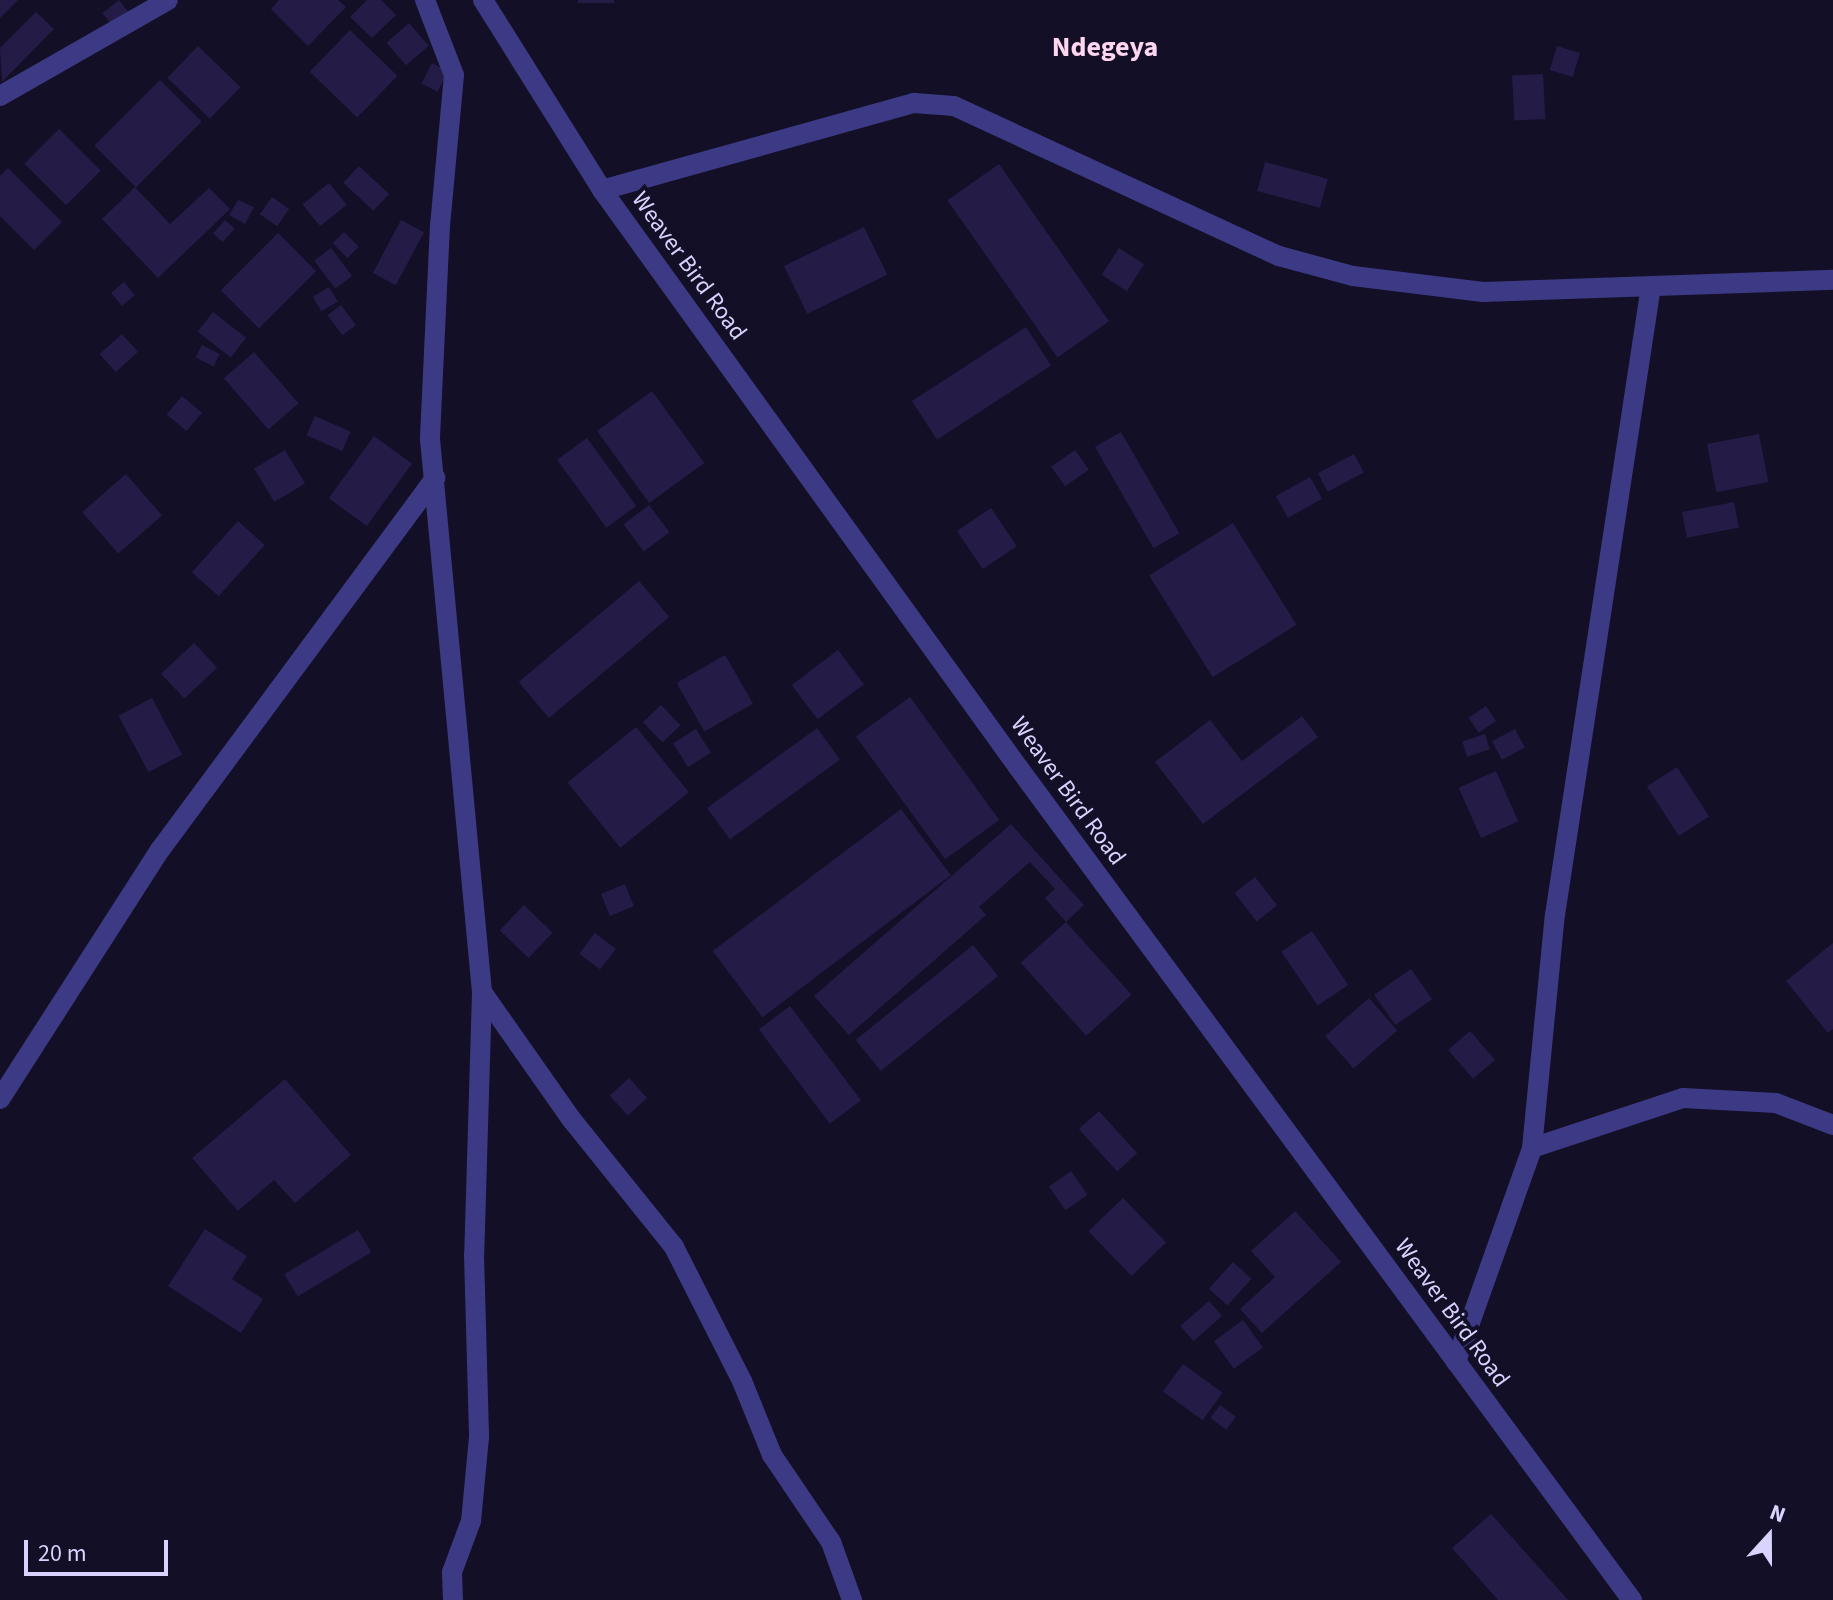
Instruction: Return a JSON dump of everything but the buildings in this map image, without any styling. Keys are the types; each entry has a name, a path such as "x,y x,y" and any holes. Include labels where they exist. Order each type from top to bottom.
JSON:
{"street":[{"path":"0,96 168,0"},
{"path":"425,0 454,75 439,240 430,439 482,992 474,1255 479,1437 471,1521 452,1572 453,1600"},
{"name":"Weaver Bird Road","path":"483,0 602,190 1632,1600"},
{"path":"602,190 914,103 954,106 1279,256 1353,276 1483,292 1833,280"},
{"path":"1456,1362 1532,1148 1555,915 1651,286"},
{"path":"0,1099 160,850 435,478"},
{"path":"482,992 572,1120 674,1247 742,1381 772,1455 831,1542 852,1600"},
{"path":"1532,1148 1683,1098 1776,1103 1833,1125"}],"district":[{"name":"Ndegeya","path":"1105,47"}]}
